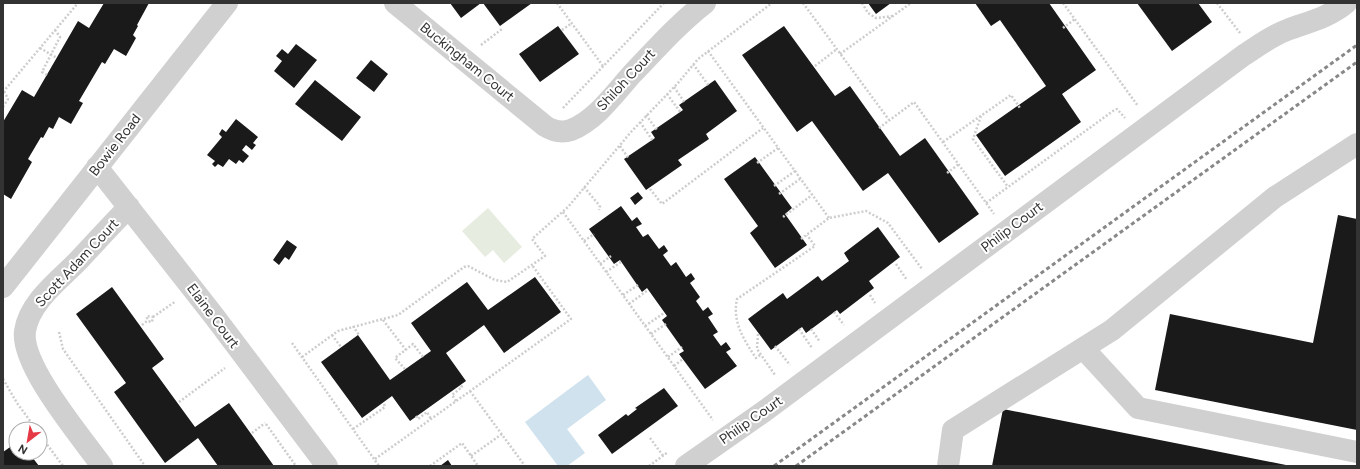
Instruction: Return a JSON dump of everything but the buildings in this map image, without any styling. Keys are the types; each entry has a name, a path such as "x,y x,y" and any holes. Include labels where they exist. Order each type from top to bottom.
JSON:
{"street":[{"name":"Bowie Road","path":"3,287 227,3"},
{"name":"Buckingham Court","path":"395,3 538,121"},
{"name":"Shiloh Court","path":"538,121 553,131 561,132 570,130 590,119 682,21 705,3"},
{"name":"Philip Court","path":"676,464 785,396 1086,170 1244,55 1268,39 1286,30 1320,19 1346,3"},
{"path":"948,466 953,430 1112,330 1275,196 1357,144"},
{"name":"Elaine Court","path":"97,167 327,466"},
{"name":"Scott Adam Court","path":"102,466 42,383 30,359 25,343 25,332 28,320 42,299 129,207"},
{"path":"1083,348 1138,408 1357,452"}],"path":[{"path":"3,108 8,98 3,91 78,3"},
{"path":"557,3 603,66"},
{"path":"559,113 664,3"},
{"path":"302,357 338,331 353,326 384,320 409,309 464,267 468,266 495,280 507,282 545,256 532,239 563,212 646,115 668,94 693,64 772,3"},
{"path":"803,3 889,120"},
{"path":"862,3 868,13 876,18 893,16"},
{"path":"840,54 911,3"},
{"path":"1063,3 1142,111"},
{"path":"1217,3 1244,38"},
{"path":"1063,28 1075,19"},
{"path":"562,30 572,23"},
{"path":"47,75 42,72 60,36 55,30"},
{"path":"477,48 502,30"},
{"path":"40,48 57,58"},
{"path":"815,66 837,49"},
{"path":"708,51 829,218"},
{"path":"693,64 709,86"},
{"path":"674,87 686,103"},
{"path":"668,94 681,113"},
{"path":"943,142 1010,95 1020,108"},
{"path":"879,128 914,102 994,214 994,217"},
{"path":"646,115 657,130"},
{"path":"981,116 973,139 1008,188"},
{"path":"640,122 653,141"},
{"path":"650,189 662,204 763,128"},
{"path":"620,146 629,158"},
{"path":"756,163 778,148"},
{"path":"947,173 959,164"},
{"path":"774,186 795,171"},
{"path":"779,194 800,179"},
{"path":"584,188 599,205 600,207 598,210"},
{"path":"783,216 812,195"},
{"path":"801,239 829,218 866,210 888,223 922,269"},
{"path":"563,212 713,420"},
{"path":"584,241 594,234"},
{"path":"760,355 756,358 741,335 737,322 737,299 815,246 807,235"},
{"path":"600,264 611,256"},
{"path":"606,272 621,262"},
{"path":"896,264 907,280"},
{"path":"375,460 570,319 532,265"},
{"path":"917,273 928,265"},
{"path":"903,283 912,276"},
{"path":"623,295 638,285"},
{"path":"629,304 648,290"},
{"path":"870,295 876,303"},
{"path":"869,308 882,299"},
{"path":"147,321 152,322 153,317 176,300"},
{"path":"834,312 844,326"},
{"path":"645,326 664,313"},
{"path":"142,325 147,321 147,316 153,317"},
{"path":"384,320 406,350"},
{"path":"840,329 851,321"},
{"path":"651,334 666,324"},
{"path":"353,326 359,335"},
{"path":"799,329 812,348"},
{"path":"811,329 821,343"},
{"path":"59,332 64,349 145,466"},
{"path":"758,334 757,349 775,375"},
{"path":"332,335 341,348"},
{"path":"807,352 827,338"},
{"path":"292,343 379,466"},
{"path":"405,370 395,358 413,344 423,357"},
{"path":"775,346 790,365"},
{"path":"668,357 682,347"},
{"path":"674,366 683,359"},
{"path":"785,368 793,362"},
{"path":"179,402 226,368"},
{"path":"769,380 780,372"},
{"path":"3,379 30,421"},
{"path":"456,401 452,395 462,387 460,384"},
{"path":"470,391 525,466"},
{"path":"353,429 385,407 384,404"},
{"path":"416,416 418,419 427,412 431,419"},
{"path":"706,425 716,418"},
{"path":"252,433 265,424"},
{"path":"471,456 502,434"},
{"path":"650,438 663,456 676,464"},
{"path":"430,466 462,443 478,466"},
{"path":"48,446 63,466"},
{"path":"649,466 669,451"}],"shaded area":[{"path":"488,208 522,247 504,263 493,250 485,257 462,231"}],"water":[{"path":"588,375 606,400 567,429 585,453 567,466 558,466 525,422"}],"railway":[{"path":"774,466 1357,45"},
{"path":"796,466 1357,62"}]}
